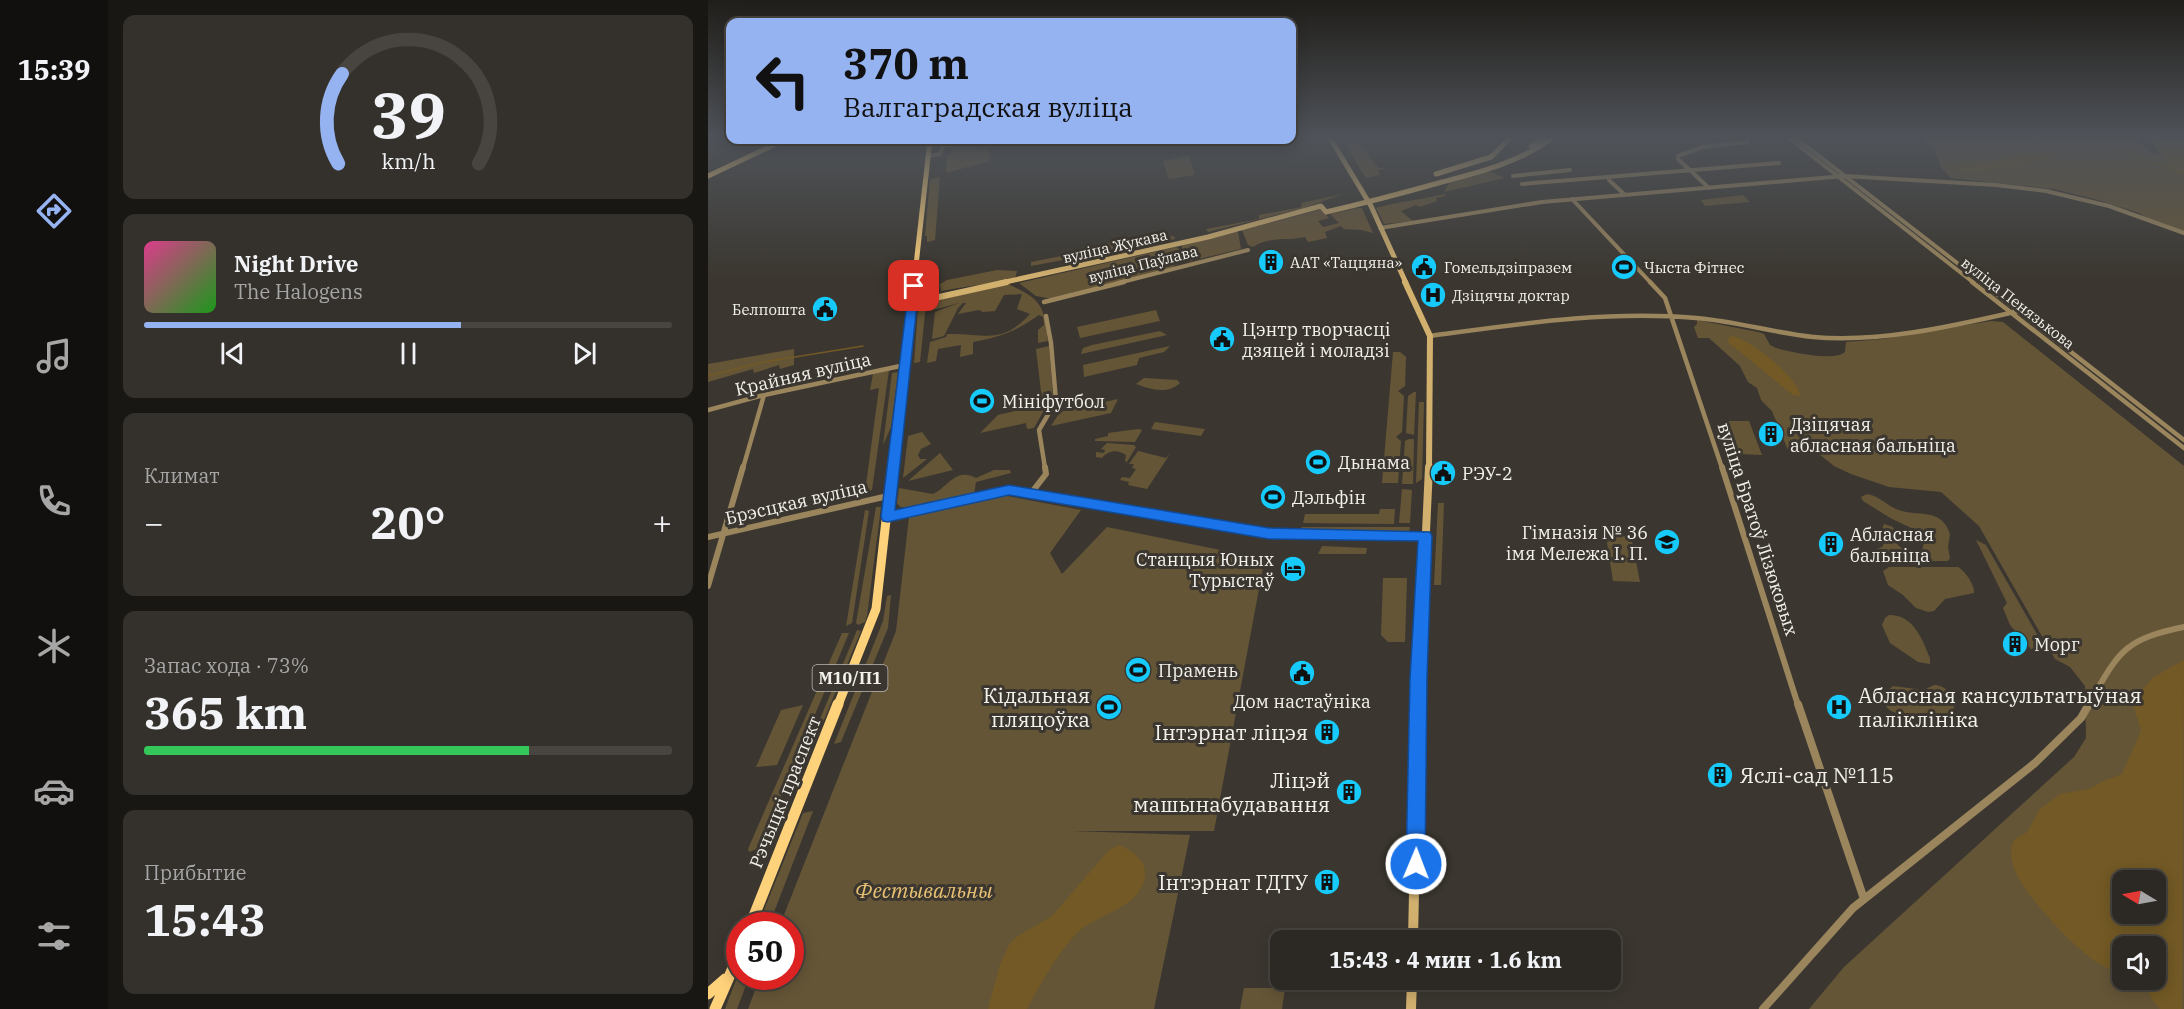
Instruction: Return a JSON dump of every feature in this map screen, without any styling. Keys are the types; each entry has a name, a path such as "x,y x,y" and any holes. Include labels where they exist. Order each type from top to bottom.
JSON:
{"main road":[{"name":"Рэчыцкі праспект","path":"756,912 876,609 925,185"},
{"path":"708,994 726,977"},
{"path":"715,1009 726,983"}],"street":[{"path":"1359,185 1370,203 1430,336 1429,487 1419,678 1413,930"},
{"path":"1366,196 1379,196 1417,185"},
{"path":"1370,203 1427,185"},
{"path":"1614,185 1625,195"},
{"path":"1706,185 1709,188"},
{"path":"1380,228 1530,204 1740,185"},
{"name":"вуліца Пенязькова","path":"1849,185 2184,448"},
{"name":"вуліца Пенязькова","path":"1857,185 2184,440"},
{"path":"1977,185 2034,189 2109,206 2184,234"},
{"path":"1370,203 1379,196"},
{"name":"вуліца Братоў Лізюковых","path":"1572,199 1661,292 1673,317 1807,732 1864,899"},
{"name":"вуліца Жукава","path":"912,303 1208,237 1321,206 1326,212 1370,203"},
{"name":"вуліца Паўлава","path":"1044,302 1248,250"},
{"path":"1430,336 1576,317 1673,317 1708,320 1789,334 1866,338 1975,321 2019,311"},
{"path":"1032,492 1046,474 1040,430 1056,401 1046,316"},
{"name":"Крайняя вуліца","path":"708,410 764,395 905,365"},
{"path":"708,586 764,395"},
{"path":"888,517 1005,490 1032,492 1269,534 1425,536"},
{"name":"Брэсцкая вуліца","path":"708,537 890,496"},
{"path":"1763,1009 1853,908 2034,763 2065,735 2081,718 2114,661 2134,642 2156,633 2184,627"},
{"path":"1411,1009 1412,990"}],"green space":[{"path":"929,185 939,185 935,240 927,242 927,236 925,236"},
{"path":"1448,185 1474,185 1444,192"},
{"path":"2017,185 2184,185 2184,232 2139,213 2054,189"},
{"path":"1343,194 1304,208 1208,232 1206,229 1259,219 1259,215 1302,207 1301,203"},
{"path":"1444,194 1446,196 1436,198 1437,201 1401,211 1413,221 1384,224 1376,208 1427,198"},
{"path":"1743,195 1750,202 1705,206 1701,200"},
{"path":"1362,208 1373,233 1344,229 1341,226 1325,232 1327,238 1308,242 1305,237 1272,240 1253,247 1248,245 1242,230 1322,209 1329,218 1318,221 1323,227 1339,223 1330,214"},
{"path":"1238,232 1241,249 1182,263 1182,244"},
{"path":"1174,236 1175,239 1031,266 1031,262 1082,252 1082,248 1125,240 1127,244"},
{"path":"1176,247 1179,249 1179,263 1171,268 1053,299 1036,296 1019,283"},
{"path":"997,270 1017,271 1015,279 941,291 940,284 947,280"},
{"path":"1008,284 1028,295 1039,305 1045,319 1048,341 1038,343 1038,330 1044,325 1043,317 1039,315 1008,333 973,342 973,354 960,357 961,345 938,349 936,361 927,363 930,342 946,337 947,334 992,336 1001,334 1020,324 1030,314 1017,309 1022,294 1004,295 995,311 979,310 958,314 966,303 963,303 958,308 944,336 932,339 935,312 959,303 929,311 930,302"},
{"path":"926,304 920,362 914,363 918,308"},
{"path":"1156,310 1160,321 1080,338 1077,327"},
{"path":"1697,320 1758,332 1764,334 1770,345 1776,348 1812,355 1832,356 1845,352 1846,342 1882,339 1991,321 2003,322 2184,466 2184,1009 1809,1009 1844,967 2074,757 2086,738 2085,686 2070,667 2055,659 1979,526 1941,492 1889,487 1834,466 1814,450 1794,453 1788,450 1772,411 1761,400 1757,388 1748,382 1740,366 1709,338 1698,338 1694,327"},
{"path":"1160,331 1167,335 1081,354 1083,348 1092,345"},
{"path":"1049,346 1053,398 1042,400 1036,349"},
{"path":"1170,346 1164,352 1139,358 1137,365 1084,377 1083,365"},
{"path":"794,349 794,365 780,369 779,365 754,373 753,369 708,382 708,364"},
{"path":"1393,352 1400,352 1406,357 1405,386 1398,391 1404,396 1402,432 1396,437 1401,441 1398,483 1382,483"},
{"path":"889,370 872,490 865,492 879,388 870,390 873,374"},
{"path":"898,372 891,427 883,445 892,373"},
{"path":"1144,378 1177,380 1180,383 1164,390 1136,384"},
{"path":"1416,392 1414,435 1406,433 1408,396"},
{"path":"1118,399 1111,413 1051,426 1060,412"},
{"path":"1419,402 1424,402 1422,479 1416,483"},
{"path":"1048,403 1034,428 1027,429 1026,423 980,433 998,415"},
{"path":"1728,421 1749,421 1762,455 1740,454"},
{"path":"1155,422 1205,429 1201,436 1151,429"},
{"path":"1142,430 1135,442 1095,441 1095,439 1108,436 1108,433"},
{"path":"922,432 931,444 921,449 918,455 920,459 927,459 903,478 908,436"},
{"path":"1414,439 1413,484 1402,484 1405,441"},
{"path":"1107,443 1136,447 1127,462 1125,461 1126,455 1116,451 1107,453 1102,458 1096,457 1096,452 1104,453 1105,450 1101,449"},
{"path":"1138,451 1166,458 1170,454 1147,489 1128,485 1129,482 1120,480 1122,477 1130,478 1136,469 1132,468 1134,464 1129,464"},
{"path":"940,453 953,470 908,481"},
{"path":"994,470 1010,470 1011,473 976,482 974,494 911,508 900,507 897,503 899,488 933,494 958,476 969,475 976,478"},
{"path":"1402,489 1412,490 1410,523 1399,523"},
{"path":"1867,494 1904,512 1927,514 1941,520 1950,534 1948,561 1885,561 1873,557 1872,551 1882,547 1885,542 1882,529 1884,524 1893,527 1898,545 1906,552 1922,551 1924,542 1916,530 1892,519 1863,501 1861,497"},
{"name":"Фестывальны","path":"1002,495 1081,510 1050,553 1062,574 1107,527 1240,554 1264,562 1214,831 1072,831 1190,835 1154,1009 748,1009 755,990 804,990 804,912 785,912 896,631 909,517"},
{"path":"1438,503 1444,503 1441,585 1434,585"},
{"path":"876,507 881,507 867,616 865,622 858,625 856,623"},
{"path":"1380,509 1395,509 1394,524 1303,523 1305,514 1379,514"},
{"path":"865,510 869,511 852,623 846,626"},
{"path":"1301,527 1410,527 1409,532 1307,532"},
{"path":"1606,536 1631,536 1640,582 1613,581"},
{"path":"1976,540 1986,545 2042,643 2042,651 2031,649 2010,625 2003,608 2007,603"},
{"path":"1322,546 1367,548 1366,554 1318,554"},
{"path":"1889,567 1958,567 1969,578 1974,593 1945,599 1934,611 1928,612 1916,608 1888,585 1883,571"},
{"path":"1383,578 1407,578 1405,642 1388,642 1381,635"},
{"path":"891,595 888,628 841,742 834,744 883,621 887,596"},
{"path":"1889,615 1905,619 1916,629 1930,658 1930,664 1918,662 1890,643 1882,625"},
{"path":"857,630 861,631 781,823 777,822"},
{"path":"842,633 849,633 761,844 757,849 749,852 748,849"},
{"path":"1934,685 1944,688 1951,696 1954,705 1951,715 1925,718 1906,716 1890,710 1885,705 1885,693 1893,686 1924,690"},
{"path":"803,705 777,765 756,767 781,710"},
{"path":"813,811 774,912 763,912 803,813"},
{"path":"1244,988 1285,990 1282,1009 1240,1009"},
{"path":"732,990 744,990 737,1009 725,1009"}],"shaded area":[{"path":"1731,336 1739,338 1772,360 1791,379 1800,396 1793,395 1729,343 1727,339"},
{"path":"2184,660 2182,1009 2160,1009 2150,996 2148,990 2166,990 2166,936 2112,936 2112,970 2109,969 2094,961 2048,917 2017,875 2011,858 2014,840 2027,832 2040,809 2060,794 2089,789 2122,774 2141,731 2134,707 2135,699 2152,678"},
{"path":"1119,845 1137,856 1145,869 1142,886 1136,895 1075,935 1061,952 1027,1009 988,1009 1000,964 1010,943 1052,916 1109,850"}],"waterway":[{"path":"708,376 764,362 863,346"}],"place":[{"name":"ААТ «Таццяна»","path":"1271,262"},
{"name":"Гомельдзіпразем","path":"1424,267"},
{"name":"Чыста Фітнес","path":"1624,267"},
{"name":"Дзіцячы доктар","path":"1433,295"},
{"name":"Белпошта","path":"825,309"},
{"name":"Цэнтр творчасці дзяцей і моладзі","path":"1222,339"},
{"name":"Мініфутбол","path":"982,401"},
{"name":"Дзіцячая абласная бальніца","path":"1771,434"},
{"name":"Дынама","path":"1318,462"},
{"name":"РЭУ-2","path":"1443,473"},
{"name":"Дэльфін","path":"1273,497"},
{"name":"Гімназія № 36 імя Мележа І. П.","path":"1667,542"},
{"name":"Абласная бальніца","path":"1831,544"},
{"name":"Станцыя Юных Турыстаў","path":"1293,569"},
{"name":"Морг","path":"2015,644"},
{"name":"Прамень","path":"1138,670"},
{"name":"Дом настаўніка","path":"1302,673"},
{"name":"Кідальная пляцоўка","path":"1109,707"},
{"name":"Абласная кансультатыўная паліклініка","path":"1839,707"},
{"name":"Інтэрнат ліцэя","path":"1327,732"},
{"name":"Яслі-сад №115","path":"1720,775"},
{"name":"Ліцэй машынабудавання","path":"1349,792"},
{"name":"Інтэрнат ГДТУ","path":"1327,882"}],"route":[{"path":"914,286 888,517 1009,490 1032,492 1269,534 1425,536 1419,678 1416,864"}]}
